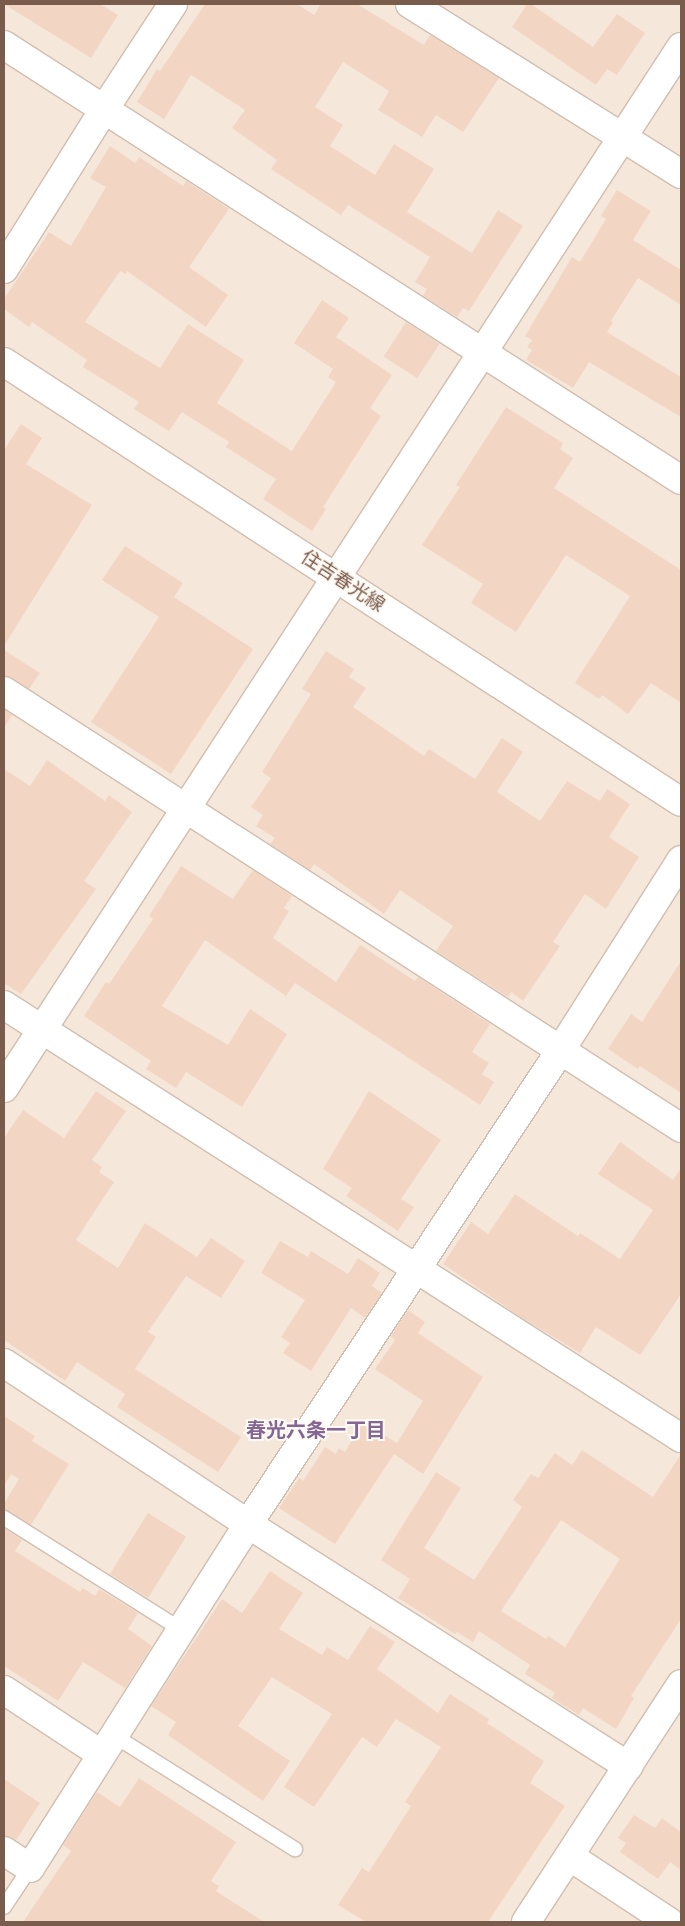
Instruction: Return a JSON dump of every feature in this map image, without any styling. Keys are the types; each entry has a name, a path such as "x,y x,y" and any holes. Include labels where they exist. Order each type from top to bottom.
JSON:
{"street":[{"path":"4,269 173,4"},
{"path":"410,4 681,174"},
{"path":"4,45 103,111 681,480"},
{"path":"4,1088 187,810 481,353 681,47"},
{"name":"住吉春光線","path":"4,362 681,802"},
{"path":"4,692 681,1128"},
{"path":"4,1851 30,1868 248,1524 560,1051 681,860"},
{"path":"4,1005 681,1438"},
{"path":"4,1362 248,1524 628,1766"},
{"path":"526,1922 681,1684"},
{"path":"4,1690 107,1744"},
{"path":"569,1856 669,1922"}],"lane":[{"path":"4,1518 180,1630"},
{"path":"107,1744 295,1849"},
{"path":"4,1907 30,1868"}],"shaded area":[{"path":"4,4 681,4 681,1922 4,1922"}],"building":[{"path":"4,4 100,4 118,15 91,58"},
{"path":"205,4 297,4 314,15 321,4 357,4 424,45 430,35 499,78 463,132 436,115 422,137 378,110 389,91 343,62 315,107 343,125 330,146 375,175 394,144 434,169 407,212 472,253 498,210 523,226 469,311 463,308 457,317 423,296 427,289 415,282 430,257 348,205 341,215 271,169 277,160 232,128 245,110 191,75 164,119 137,102 157,69 160,71"},
{"path":"527,4 531,4 593,47 617,14 645,33 617,75 607,69 596,85 512,27"},
{"path":"110,146 135,163 139,157 183,186 186,181 229,209 189,267 228,295 206,327 127,271 126,274 120,271 85,322 160,368 188,324 244,360 217,403 292,451 336,382 328,377 333,369 294,343 322,300 349,318 336,337 392,375 370,408 381,416 323,507 326,509 312,531 263,499 276,479 226,447 229,442 182,412 169,431 134,409 139,402 83,367 87,360 32,322 29,327 4,309 4,299 49,232 71,246 106,187 90,178"},
{"path":"617,190 651,211 633,240 681,270 681,305 638,278 611,321 613,323 607,332 681,377 681,417 589,362 573,388 526,360 532,350 527,347 532,340 525,336 572,257 580,262 606,219 601,216"},
{"path":"406,322 440,344 417,378 384,356"},
{"path":"506,407 563,443 560,449 573,458 554,488 681,570 681,703 651,683 628,714 602,695 599,699 575,683 630,596 566,555 516,632 471,603 483,584 422,545 460,487 456,485"},
{"path":"21,424 42,438 26,464 92,505 4,646 4,450"},
{"path":"125,546 183,583 174,597 253,649 171,774 91,722 159,617 102,580"},
{"path":"4,650 40,673 29,689 12,678 4,676"},
{"path":"326,651 354,669 349,677 366,688 353,707 424,756 429,749 475,779 502,738 523,752 497,792 540,821 567,781 600,801 607,789 630,804 609,837 639,857 606,909 585,894 553,942 560,946 523,1001 511,992 508,997 436,951 453,926 400,890 384,914 314,864 310,870 270,844 275,838 256,826 263,815 251,807 271,778 262,772 311,694 302,689"},
{"path":"4,709 12,715 4,728"},
{"path":"47,760 105,801 109,795 132,812 84,881 96,889 21,994 4,983 4,769 30,786"},
{"path":"181,866 233,899 253,870 292,896 284,908 289,911 273,938 336,982 360,945 415,981 418,977 490,1024 472,1052 489,1063 482,1074 494,1082 480,1105 295,983 286,996 205,940 162,1006 228,1045 250,1009 287,1034 242,1107 186,1072 176,1088 146,1069 151,1061 84,1016 106,982 109,984 153,919 149,916"},
{"path":"681,961 681,1093 640,1066 638,1069 608,1049 631,1014 642,1022"},
{"path":"96,1091 126,1111 92,1160 102,1167 99,1172 114,1182 76,1240 118,1268 145,1223 197,1257 211,1238 245,1261 221,1298 186,1276 148,1332 156,1337 135,1369 241,1437 218,1472 117,1407 125,1394 77,1362 65,1381 4,1340 4,1138 23,1110 64,1138"},
{"path":"369,1091 441,1140 401,1199 414,1207 398,1231 346,1196 352,1188 323,1169"},
{"path":"620,1142 673,1180 681,1168 681,1294 640,1355 596,1327 580,1353 519,1316 443,1264 471,1222 488,1234 515,1194 578,1236 580,1233 620,1259 653,1210 598,1174"},
{"path":"280,1241 308,1257 311,1251 348,1274 358,1258 380,1273 372,1286 382,1293 365,1318 351,1308 311,1371 283,1353 290,1343 281,1337 305,1300 261,1273"},
{"path":"408,1310 425,1322 418,1333 483,1377 423,1474 394,1454 335,1544 279,1508 299,1478 303,1481 325,1447 336,1454 339,1448 345,1452 363,1422 397,1443 423,1401 375,1369 395,1340 391,1336"},
{"path":"4,1416 35,1436 32,1441 69,1464 31,1525 4,1509 4,1504 19,1479 11,1474 4,1486"},
{"path":"582,1450 653,1497 681,1454 681,1619 631,1696 634,1698 616,1729 583,1708 579,1715 552,1698 555,1693 525,1674 530,1665 479,1631 473,1642 457,1632 455,1634 398,1598 410,1579 381,1560 436,1472 461,1488 424,1548 474,1580 522,1507 513,1500 531,1474 538,1478 555,1453 572,1465","holes":["561,1520 620,1559 565,1647 548,1636 546,1639 501,1611"]},
{"path":"148,1513 186,1537 148,1598 110,1574"},
{"path":"4,1528 22,1540 15,1551 80,1592 83,1588 95,1596 99,1589 138,1613 128,1629 152,1646 125,1688 83,1662 58,1701 4,1666"},
{"path":"270,1571 303,1593 279,1629 322,1655 327,1647 348,1660 370,1626 395,1642 377,1669 438,1713 450,1694 489,1719 487,1723 544,1761 530,1783 565,1806 488,1922 366,1922 338,1905 362,1868 369,1872 411,1806 405,1802 441,1747 396,1719 377,1747 362,1737 314,1807 284,1787 332,1714 272,1677 238,1726 290,1761 263,1801 168,1735 176,1722 151,1706 222,1599 242,1613"},
{"path":"139,1778 236,1842 211,1881 219,1886 216,1891 264,1922 23,1922 71,1851 63,1845 97,1792 120,1807"},
{"path":"4,1779 40,1803 16,1840 4,1836"},
{"path":"634,1815 655,1828 662,1818 681,1832 681,1870 670,1862 658,1879 620,1852 626,1843 618,1838"}],"district":[{"name":"春光六条一丁目","path":"316,1430"}]}
